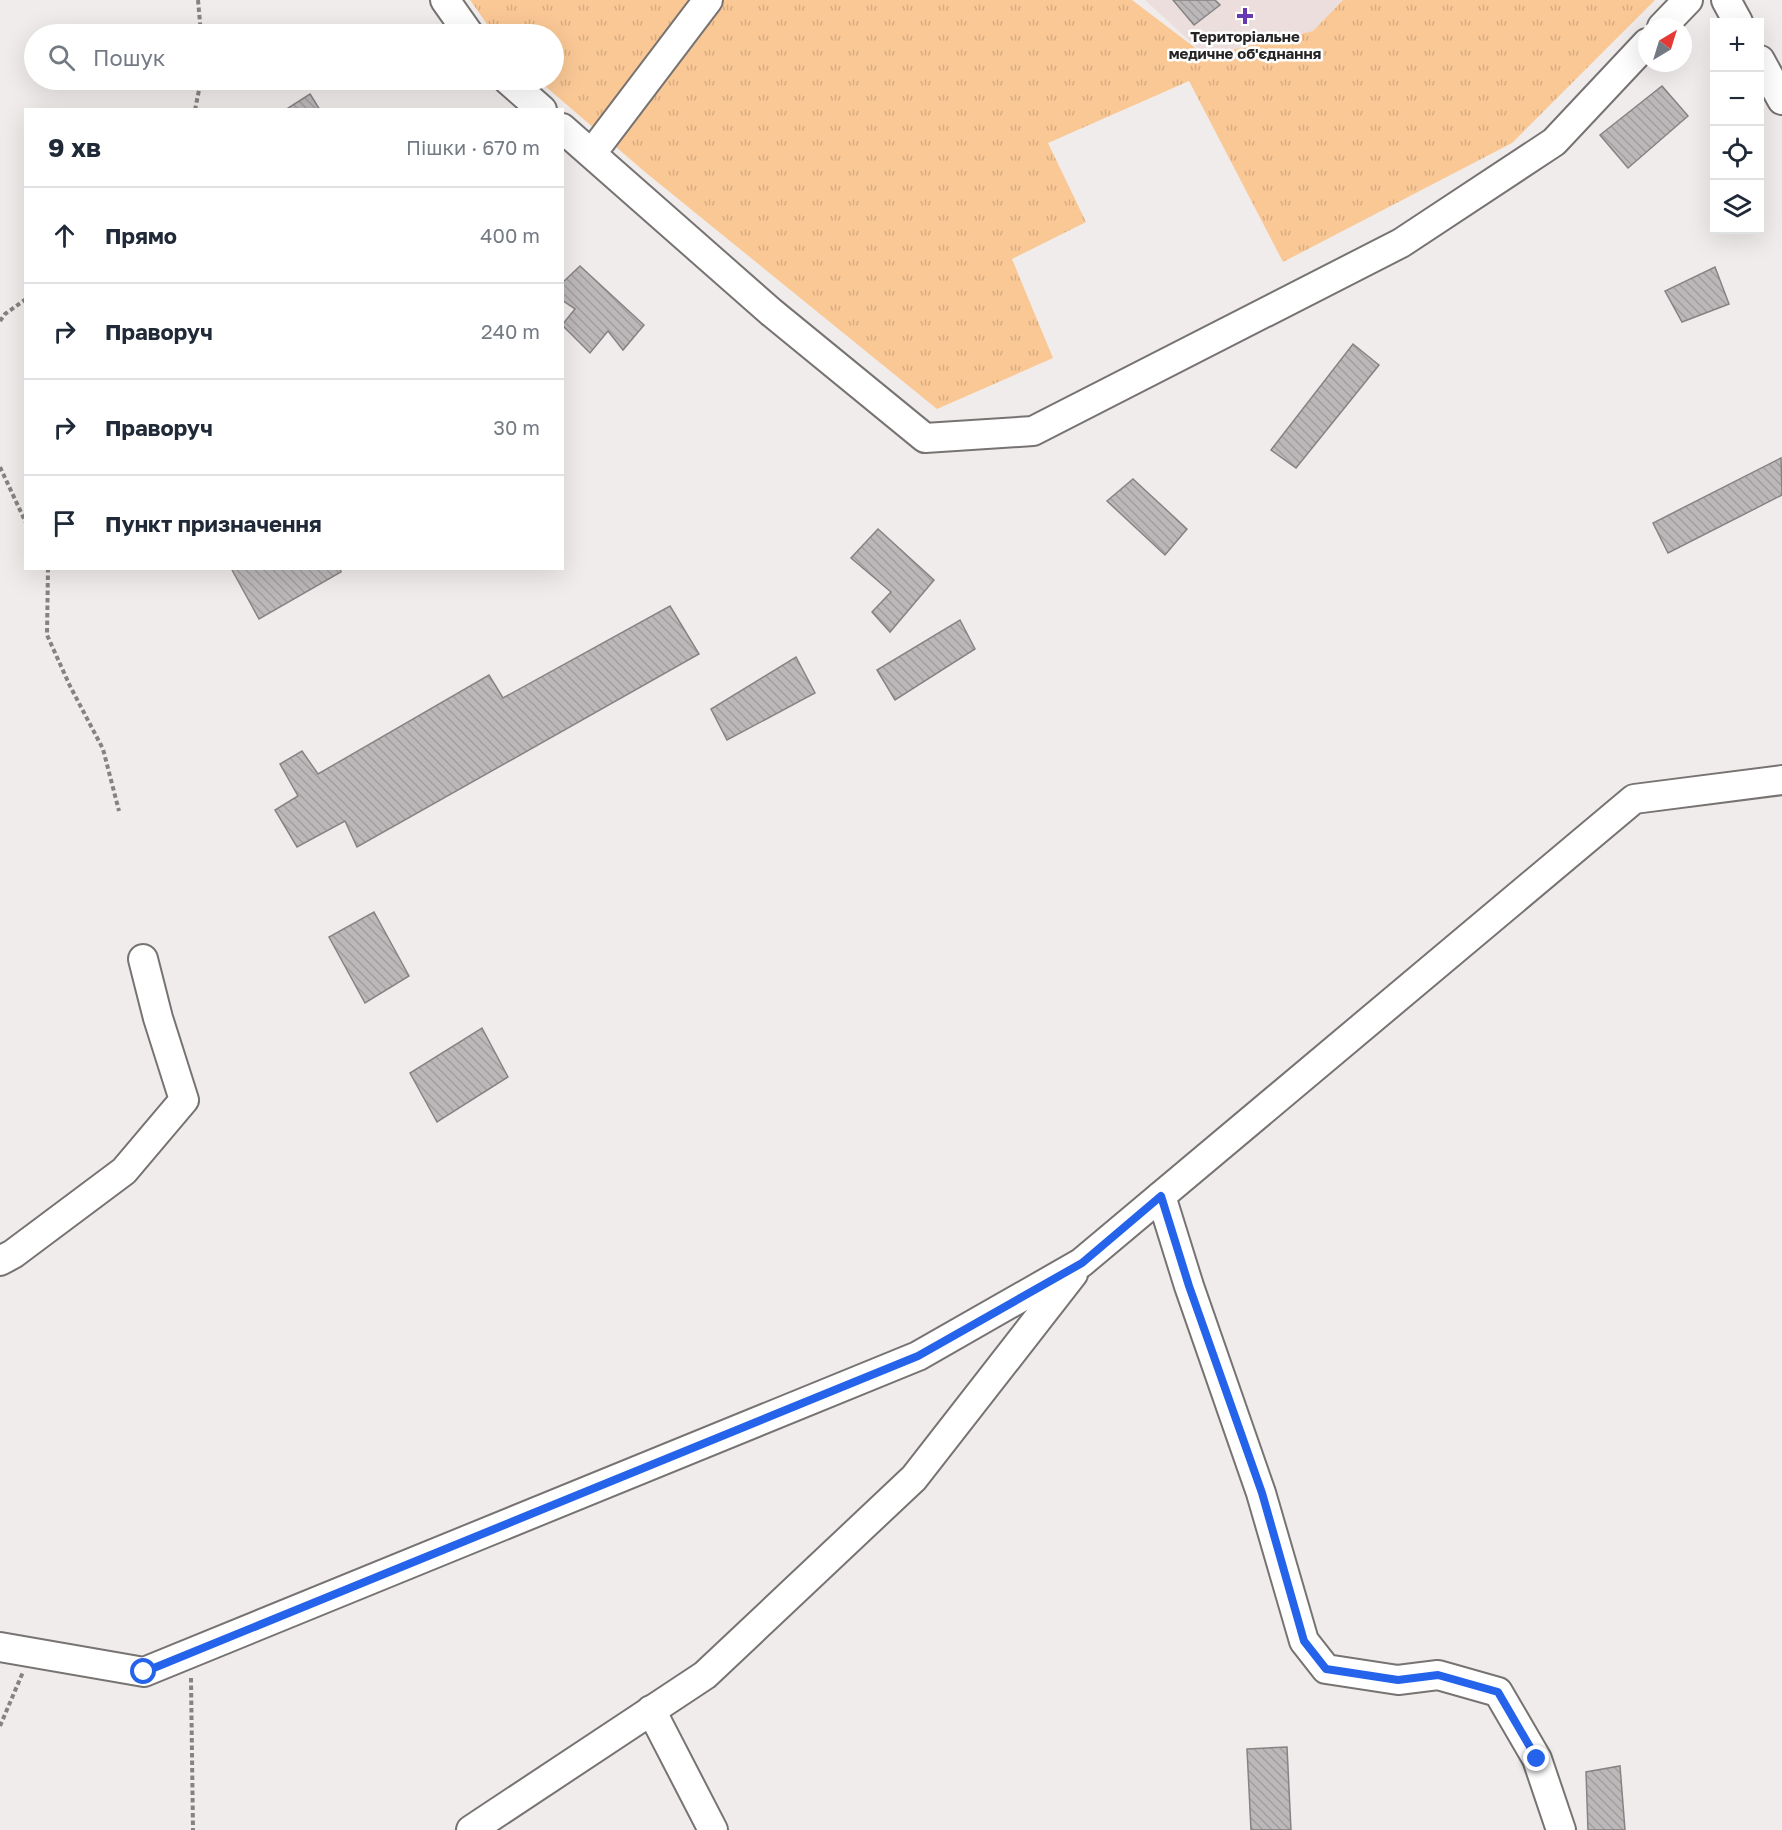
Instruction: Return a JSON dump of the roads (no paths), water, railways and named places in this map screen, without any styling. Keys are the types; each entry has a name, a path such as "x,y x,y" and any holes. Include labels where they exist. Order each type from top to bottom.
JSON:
{"street":[{"path":"445,0 463,24"},
{"path":"592,153 708,0"},
{"path":"1671,18 1688,0"},
{"path":"1726,0 1736,18"},
{"path":"564,130 771,312 925,438 1033,431 1401,243 1554,142 1638,53"},
{"path":"1764,67 1782,100"},
{"path":"519,90 540,108"},
{"path":"0,1647 144,1672 918,1356 1082,1263 1634,799 1782,780"},
{"path":"0,1262 124,1171 184,1100 158,1018 143,959"},
{"path":"1161,1196 1189,1286 1262,1493 1304,1641 1326,1669 1398,1680 1438,1675 1498,1692 1537,1759 1561,1830"},
{"path":"472,1830 705,1675 914,1478 1082,1263"},
{"path":"651,1710 713,1830"}],"place":[{"name":"Територіальне медичне об'єднання","path":"1245,16"}]}
